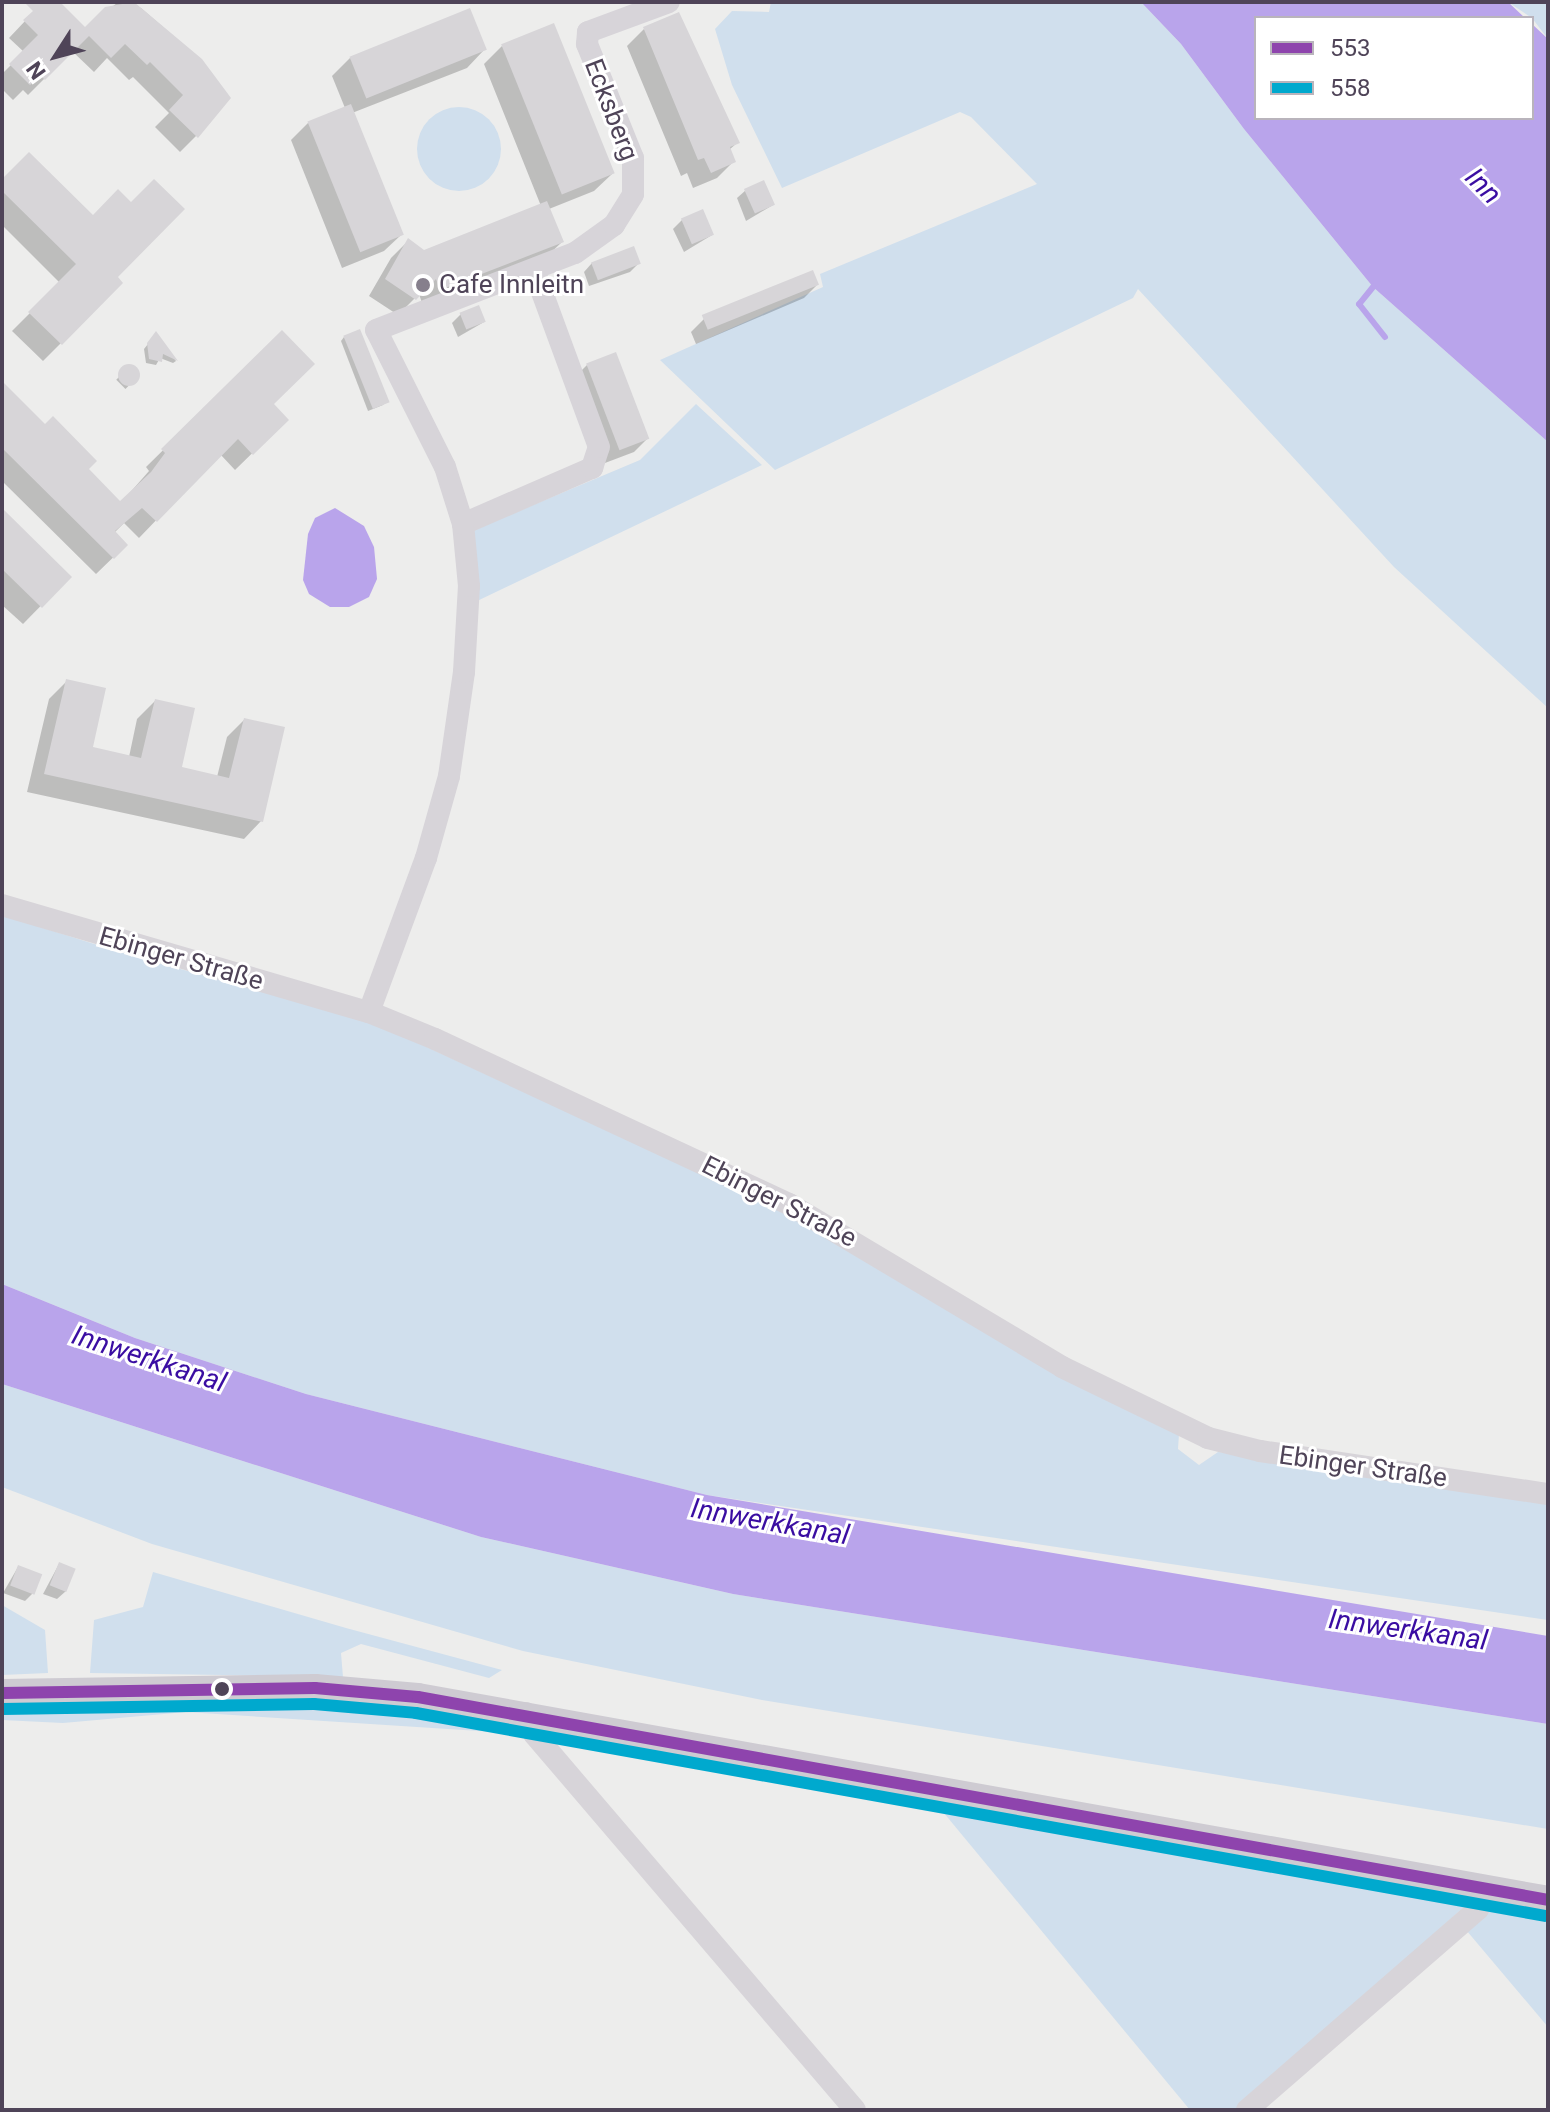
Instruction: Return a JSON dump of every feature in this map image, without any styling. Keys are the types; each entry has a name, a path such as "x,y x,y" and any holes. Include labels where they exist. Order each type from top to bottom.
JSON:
{"main road":[{"path":"2,1693 315,1688 526,1713 1548,1900"}],"street":[{"name":"Ecksberg","path":"463,524 425,418 376,330 534,270 599,238 627,211 633,194 633,158 587,44 588,32 669,2"},
{"path":"369,1012 426,858 449,776 467,615 463,524 592,468 599,447 534,270"},
{"name":"Ebinger Straße","path":"2,905 369,1012 789,1204 1062,1367 1208,1438 1260,1451 1548,1494"},
{"path":"526,1713 534,1734 855,2110"},
{"path":"1247,2110 1478,1909 1489,1889"}],"shaded area":[{"path":"771,2 1141,2 1181,44 1244,129 1373,287 1548,442 1548,708 1394,567 1138,289 1133,298 775,470 660,360 823,287 820,274 1037,184 971,117 960,112 782,188 732,85 715,29 732,11 769,12"},
{"path":"1508,2 1548,2 1548,39 1534,21 1534,16"},
{"path":"459,107 475,110 489,119 498,133 501,149 498,165 489,179 475,188 459,191 443,188 429,179 420,165 417,149 420,133 429,119 443,110"},
{"path":"696,404 762,465 475,602 469,532 640,460"},
{"path":"2,915 142,959 357,1015 784,1211 1179,1434 1178,1449 1199,1465 1218,1452 1232,1453 1548,1503 1548,1620 707,1495 306,1394 135,1338 2,1284"},
{"path":"2,1384 481,1537 733,1594 1548,1724 1548,1829 762,1700 523,1651 152,1544 2,1487"},
{"path":"153,1572 502,1670 489,1678 361,1644 341,1653 343,1677 90,1673 94,1620 143,1607"},
{"path":"2,1605 45,1630 48,1673 2,1675"},
{"path":"314,1701 518,1726 526,1734 186,1712 63,1723 2,1720 2,1705"},
{"path":"929,1795 1474,1898 1238,2110 1190,2110"},
{"path":"1503,1904 1548,1913 1548,2027 1461,1924 1476,1912"}],"water":[{"name":"Inn","path":"1141,2 1508,2 1523,16 1254,16 1254,120 1534,120 1534,26 1548,39 1548,442 1373,287 1244,129 1181,44"},
{"path":"335,508 364,526 374,547 377,579 369,597 349,607 330,607 309,594 303,580 308,534 315,518"},
{"name":"Innwerkkanal","path":"2,1284 135,1338 306,1394 707,1495 1548,1636 1548,1724 733,1594 481,1537 2,1384"}],"building":[{"path":"24,2 60,2 85,27 105,7 134,2 202,59 231,98 198,138 169,110 183,95 150,62 147,65 125,44 111,58 89,36 45,80 40,75 30,85 9,64 38,35 23,20 33,11"},
{"path":"470,8 487,50 366,98 349,57"},
{"path":"679,12 740,143 730,147 736,162 711,173 704,158 698,160 643,27"},
{"path":"554,23 615,173 562,195 501,44"},
{"path":"351,104 404,235 360,252 307,122"},
{"path":"29,152 93,215 118,189 131,202 154,179 185,209 118,277 123,283 62,345 28,312 76,264 2,191 2,179"},
{"path":"764,180 775,205 755,214 744,189"},
{"path":"547,201 564,242 440,290 436,279 416,300 385,279 408,238 424,250"},
{"path":"703,209 714,235 692,244 681,218"},
{"path":"634,246 641,264 598,280 591,262"},
{"path":"813,270 819,285 708,330 702,315"},
{"path":"479,305 486,322 466,330 460,313"},
{"path":"360,329 390,402 373,409 343,336"},
{"path":"282,330 315,364 274,404 289,420 253,455 238,439 157,522 142,508 115,531 128,545 114,559 2,448 2,381 45,424 53,416 97,461 89,469 120,501 151,472 165,453 161,449"},
{"path":"156,331 178,361 163,354 162,362 149,359 147,343"},
{"path":"616,352 649,439 619,450 586,363"},
{"path":"129,364 137,367 140,375 137,383 129,386 121,383 118,375 121,367"},
{"path":"2,508 72,577 42,608 2,569"},
{"path":"66,679 106,688 93,747 141,758 155,699 195,708 182,767 229,778 244,718 285,727 263,822 44,774"},
{"path":"59,1562 76,1569 66,1592 50,1585"},
{"path":"18,1565 42,1574 34,1595 10,1586"}],"waterway":[{"path":"1373,287 1359,304 1385,337"}],"transit line":[{"name":"553","path":"2,1693 315,1688 418,1697 1548,1900"},
{"name":"558","path":"2,1709 314,1704 416,1713 1545,1916"}],"place":[{"name":"Cafe Innleitn","path":"423,285"}]}
